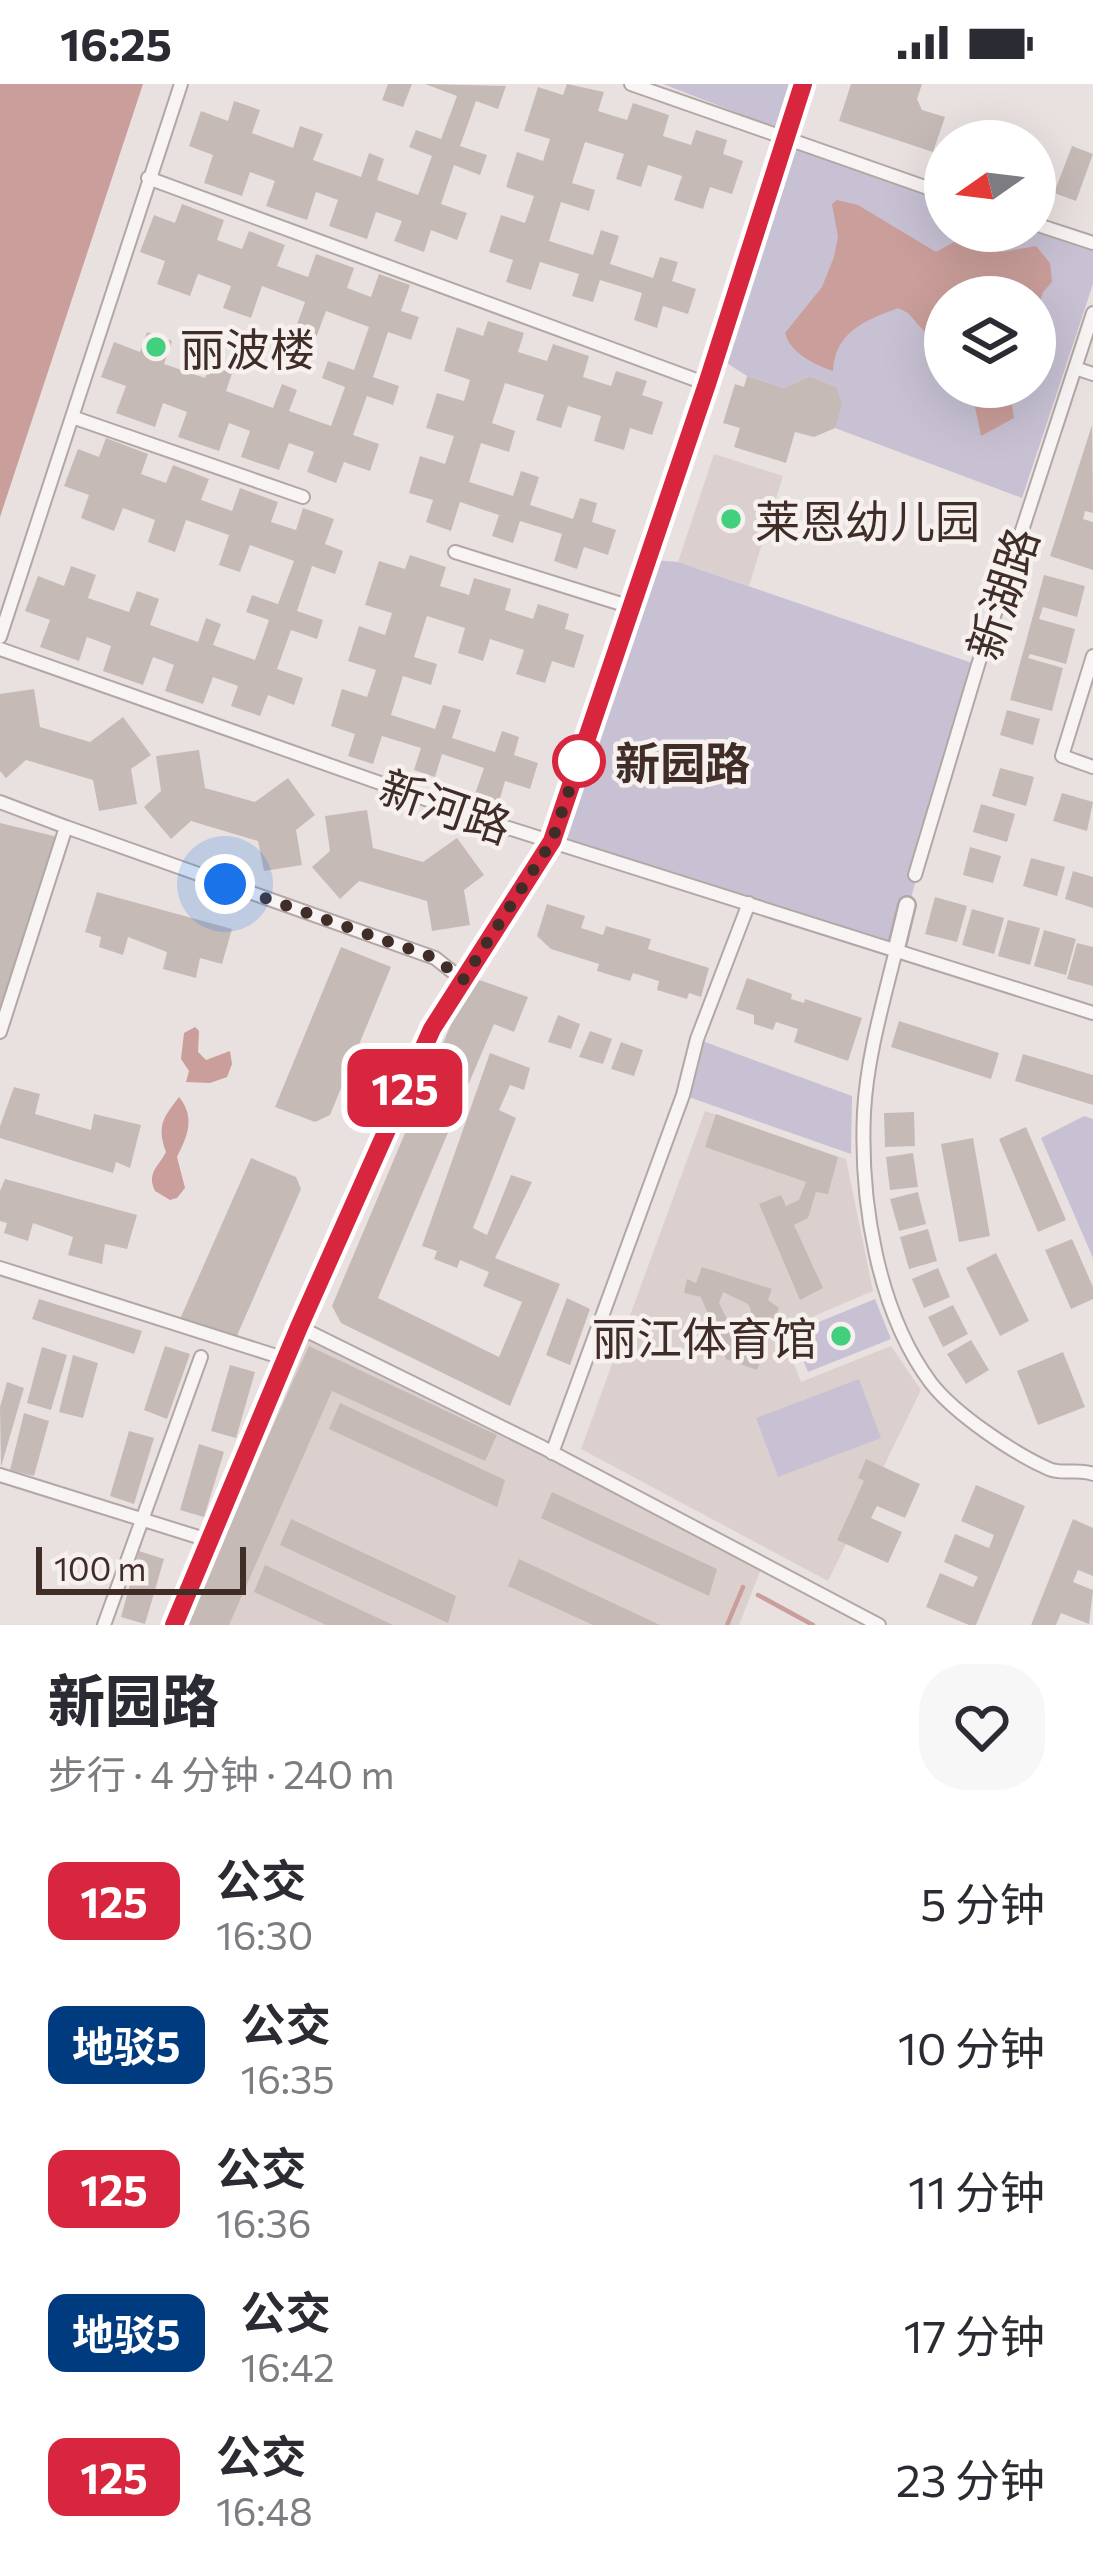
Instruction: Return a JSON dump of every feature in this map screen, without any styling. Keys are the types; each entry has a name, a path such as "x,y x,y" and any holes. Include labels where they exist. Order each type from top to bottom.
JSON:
{"street":[{"path":"0,638 182,84"},
{"path":"632,84 924,187"},
{"path":"174,1625 299,1327 432,1029 552,841 707,384 802,84"},
{"path":"148,178 707,384"},
{"path":"1056,231 1093,244"},
{"name":"新湖路","path":"915,875 978,664 1093,314"},
{"path":"1075,368 1093,374"},
{"path":"72,417 303,496"},
{"path":"455,552 631,608"},
{"name":"新河路","path":"0,649 552,841 1093,1013"},
{"path":"1093,656 1063,756 1093,767"},
{"path":"0,802 435,958 463,980"},
{"path":"0,1032 66,827"},
{"path":"553,1453 748,903"},
{"path":"907,905 864,1110 871,1217 901,1328 934,1387 991,1435 1053,1472 1093,1474"},
{"path":"0,1268 286,1359"},
{"path":"299,1327 553,1453 879,1625"},
{"path":"104,1625 201,1357"},
{"path":"0,1475 212,1541"}],"shaded area":[{"path":"0,84 143,84 0,517"},
{"path":"663,84 791,84 776,128"},
{"path":"794,143 924,187 924,252 1056,252 1056,231 1093,243 1093,284 1056,396 1056,276 924,276 924,408 1052,408 1022,498 835,428 836,387 810,376 784,388 747,376 725,362"},
{"path":"837,200 858,205 924,245 924,252 1041,252 1050,263 1051,276 924,276 924,331 898,308 863,323 845,337 833,371 798,352 785,333 822,287 834,257 838,237 832,204"},
{"path":"975,408 1012,408 1014,418 981,436"},
{"name":"莱恩幼儿园","path":"714,454 783,476 749,586 678,562"},
{"path":"654,560 678,562 978,665 896,950 554,842"},
{"path":"195,1027 198,1052 206,1060 230,1051 227,1077 210,1083 186,1082 189,1071 181,1059 184,1033"},
{"path":"697,1039 852,1096 851,1154 683,1095"},
{"path":"179,1097 188,1120 177,1157 185,1188 170,1200 155,1191 152,1179 166,1152 163,1122"},
{"path":"705,1111 846,1159 873,1291 781,1330 801,1382 891,1346 921,1390 828,1581 581,1449"},
{"path":"1084,1116 1093,1119 1093,1258 1041,1138"},
{"name":"丽江体育馆","path":"875,1299 891,1339 808,1372 792,1333"},
{"path":"299,1327 763,1564 739,1625 174,1625"},
{"path":"859,1379 881,1438 778,1477 756,1418"}],"building":[{"path":"388,84 412,84 403,107 382,100"},
{"path":"425,84 506,86 498,109 476,101 460,146 487,155 480,175 454,165 441,204 467,213 457,240 431,230 424,252 394,241 402,221 376,212 367,239 329,226 338,200 316,192 307,220 266,206 275,181 250,172 242,196 204,183 213,155 189,146 201,111 228,121 234,101 260,110 252,133 293,148 300,126 323,134 313,160 361,177 369,153 384,159 377,180 418,195 432,156 409,147 416,130 441,139 457,96"},
{"path":"567,84 604,92 598,111 627,120 633,103 669,115 663,136 691,145 696,130 727,140 723,154 743,161 732,194 710,187 703,209 674,200 682,176 648,165 641,187 616,179 624,154 585,142 572,183 595,190 589,211 561,202 549,241 593,255 601,230 619,236 610,264 653,278 660,257 678,262 672,281 696,289 688,314 663,306 657,328 634,320 642,293 600,280 593,302 572,296 579,274 540,262 531,290 506,282 513,260 489,252 501,215 525,223 534,196 506,187 517,152 543,161 550,139 524,131 538,87 563,95"},
{"path":"851,84 922,84 917,99 922,110 945,117 924,120 924,149 839,121"},
{"path":"1072,146 1093,154 1076,201 1056,194"},
{"name":"丽波楼","path":"182,204 224,220 217,240 242,249 249,231 285,245 277,266 308,277 316,254 354,268 347,288 371,297 379,274 410,285 401,311 419,317 411,340 388,332 373,377 399,386 393,405 367,396 353,435 379,444 370,471 344,462 336,483 307,472 314,452 289,443 279,470 241,457 250,431 229,423 219,451 178,437 187,412 163,403 155,427 116,413 126,386 101,377 114,342 140,352 147,332 172,341 164,364 205,378 213,357 235,365 226,391 273,408 282,384 297,390 289,411 331,426 345,387 322,378 328,361 354,370 369,327 326,311 316,338 295,330 305,302 262,286 251,318 223,308 231,286 198,274 190,296 157,284 165,261 140,252 154,215 175,223"},
{"path":"488,321 524,333 518,352 547,361 553,344 589,356 583,377 611,386 616,371 647,381 642,395 663,402 652,435 630,428 624,450 594,441 601,416 568,406 561,428 536,420 544,395 505,383 492,423 515,431 509,452 481,443 469,482 513,496 521,471 539,477 530,505 573,519 580,498 597,503 592,522 616,530 608,555 584,547 577,569 554,561 562,534 520,521 513,543 492,536 499,515 460,502 451,531 426,522 433,500 409,493 420,456 445,464 454,436 426,428 437,393 464,401 470,380 444,371 457,327 483,336"},
{"path":"747,376 784,388 810,376 836,387 842,404 835,428 814,437 795,432 786,463 734,447 740,428 723,423 735,384 744,387"},
{"path":"1092,425 1093,513 1085,511 1083,519 1093,522 1093,570 1050,556"},
{"path":"106,438 148,454 141,474 166,483 173,465 209,479 201,500 232,511 240,488 278,502 271,522 296,530 303,508 334,519 325,544 343,551 335,574 312,566 297,611 323,620 317,639 291,630 277,669 303,678 294,705 268,695 260,716 231,706 238,686 213,677 203,704 165,691 174,665 153,657 143,685 103,671 111,646 87,637 79,661 40,647 50,620 25,611 38,576 64,586 71,566 96,575 88,598 129,612 137,591 159,599 150,625 198,642 206,618 221,624 213,645 255,660 269,620 246,612 252,595 278,604 294,561 250,545 240,572 219,565 229,535 186,520 175,552 148,542 155,520 123,508 114,531 81,518 89,495 64,486 78,449 99,457"},
{"path":"410,555 446,567 440,586 469,595 474,578 511,589 505,610 533,619 538,604 569,614 565,629 584,635 574,668 552,661 545,683 516,674 524,650 490,639 483,661 458,653 465,628 427,616 414,657 437,664 431,685 403,676 391,715 435,729 443,705 461,710 452,738 495,752 502,731 519,737 514,755 538,763 530,789 505,781 499,802 475,794 484,768 442,754 435,777 414,770 421,748 382,736 373,764 348,756 355,734 331,726 342,689 367,697 376,670 348,661 359,626 385,635 392,613 365,605 379,561 405,569"},
{"path":"1044,575 1085,586 1077,617 1043,607 1039,619 1075,629 1066,664 1030,654 1028,658 1063,668 1052,711 1010,700"},
{"path":"34,689 40,727 90,742 123,717 151,755 131,769 137,804 99,811 93,780 26,760 6,778 0,771 0,694"},
{"path":"1007,710 1040,719 1033,745 1000,735"},
{"path":"199,750 205,788 255,802 288,778 315,815 296,830 302,865 264,871 258,841 191,821 171,839 144,807 161,791 156,756"},
{"path":"1000,768 1034,777 1026,806 992,796"},
{"path":"1062,793 1093,802 1087,831 1053,821"},
{"path":"981,804 1015,814 1007,842 973,832"},
{"path":"367,810 373,848 423,862 457,838 484,875 464,890 470,925 432,931 427,901 359,881 340,899 312,867 330,851 325,816"},
{"path":"0,823 58,837 0,1014"},
{"path":"970,847 1001,856 993,883 963,875"},
{"path":"1031,858 1065,867 1057,896 1023,886"},
{"path":"1073,871 1093,877 1093,908 1065,899"},
{"path":"97,892 232,929 222,964 200,958 196,978 163,969 167,952 128,937 123,955 99,947 101,937 85,932"},
{"path":"935,897 967,906 957,942 925,934"},
{"path":"547,904 585,916 581,928 603,935 606,926 651,939 648,949 709,968 701,997 689,993 687,999 657,990 659,981 633,973 630,981 597,971 599,964 551,949 537,936"},
{"path":"972,909 1004,918 994,954 962,945"},
{"path":"1008,920 1040,928 1030,965 998,956"},
{"path":"1044,930 1076,939 1066,975 1034,966"},
{"path":"1077,943 1093,947 1093,986 1067,979"},
{"path":"341,947 391,967 330,1115 315,1122 275,1107"},
{"path":"471,977 528,997 514,1032 494,1024 378,1298 499,1357 522,1302 483,1286 489,1272 460,1260 457,1268 434,1259 437,1251 422,1246 490,1053 530,1068 524,1090 510,1085 499,1110 516,1118 473,1228 487,1235 511,1175 532,1182 495,1258 560,1284 510,1406 341,1323 332,1306"},
{"path":"747,978 792,994 791,999 804,1003 805,999 862,1018 848,1061 794,1042 798,1029 776,1022 773,1030 754,1024 754,1015 736,1009"},
{"path":"558,1015 580,1024 571,1049 548,1042"},
{"path":"899,1021 999,1053 991,1079 891,1047"},
{"path":"590,1031 612,1039 603,1064 579,1057"},
{"path":"621,1042 643,1050 634,1076 611,1069"},
{"path":"1023,1054 1093,1075 1093,1105 1015,1081"},
{"path":"14,1087 40,1094 35,1114 91,1130 94,1114 141,1125 130,1168 116,1162 113,1173 0,1138"},
{"path":"914,1112 915,1146 885,1147 884,1113"},
{"path":"716,1114 838,1157 828,1194 816,1192 808,1218 794,1225 823,1288 800,1300 759,1204 781,1195 786,1206 799,1200 806,1182 705,1147"},
{"path":"1026,1127 1066,1220 1038,1232 999,1139"},
{"path":"973,1138 990,1236 959,1242 941,1144"},
{"path":"913,1153 918,1187 890,1190 886,1157"},
{"path":"251,1158 296,1177 301,1189 236,1338 180,1319"},
{"path":"5,1179 137,1215 127,1249 105,1244 102,1264 68,1255 73,1237 33,1223 28,1241 4,1233 7,1223 0,1221 0,1191"},
{"path":"918,1192 926,1224 899,1231 890,1199"},
{"path":"928,1229 937,1261 909,1269 900,1237"},
{"path":"1072,1239 1093,1287 1093,1299 1071,1309 1045,1250"},
{"path":"996,1253 1029,1321 1000,1336 966,1268"},
{"path":"702,1267 772,1289 768,1300 779,1308 757,1370 726,1359 701,1297 684,1293 687,1279 696,1283","holes":["723,1292 751,1310 738,1341 719,1303"]},
{"path":"938,1268 950,1297 924,1308 912,1279"},
{"path":"567,1298 590,1309 570,1365 546,1355"},
{"path":"39,1299 142,1331 134,1354 32,1319"},
{"path":"953,1305 968,1334 943,1347 928,1317"},
{"path":"971,1340 989,1370 966,1384 947,1354"},
{"path":"165,1346 190,1354 167,1419 144,1410"},
{"path":"309,1346 497,1435 485,1461 332,1391 229,1625 183,1625"},
{"path":"42,1347 67,1355 51,1410 27,1403"},
{"path":"1063,1352 1085,1407 1038,1425 1017,1371"},
{"path":"73,1355 98,1363 83,1418 59,1412"},
{"path":"230,1365 255,1372 236,1438 211,1431"},
{"path":"7,1382 24,1388 1,1467 0,1407"},
{"path":"340,1403 505,1480 497,1507 329,1429"},
{"path":"24,1413 49,1421 34,1476 10,1470"},
{"path":"129,1431 154,1438 134,1504 110,1496"},
{"path":"199,1444 224,1452 204,1517 180,1510"},
{"path":"866,1459 920,1484 905,1518 877,1506 871,1518 902,1532 888,1563 837,1540 864,1481 858,1478"},
{"path":"976,1485 1025,1506 976,1625 969,1625 926,1607 940,1573 973,1587 978,1577 944,1562 955,1534 989,1548 994,1535 961,1521"},
{"path":"552,1492 717,1569 709,1596 541,1518"},
{"path":"291,1519 456,1596 448,1623 280,1545"},
{"path":"1073,1519 1093,1528 1093,1576 1078,1570 1073,1582 1093,1590 1089,1624 1061,1613 1056,1625 1031,1625"},
{"path":"139,1551 164,1559 145,1624 121,1617"},
{"path":"519,1559 660,1625 593,1625 508,1586"},
{"path":"265,1565 393,1625 326,1625 254,1592"}],"waterway":[{"path":"727,1625 743,1587"},
{"path":"758,1595 813,1625"}],"bus line":[{"name":"125","path":"174,1625 299,1327 432,1029 552,841 803,84"}],"place":[{"name":"丽波楼","path":"156,347"},
{"name":"莱恩幼儿园","path":"731,519"},
{"name":"新园路","path":"579,761"},
{"name":"丽江体育馆","path":"841,1336"}],"route":[{"path":"225,884 435,958 463,980 552,841 579,761"}]}
